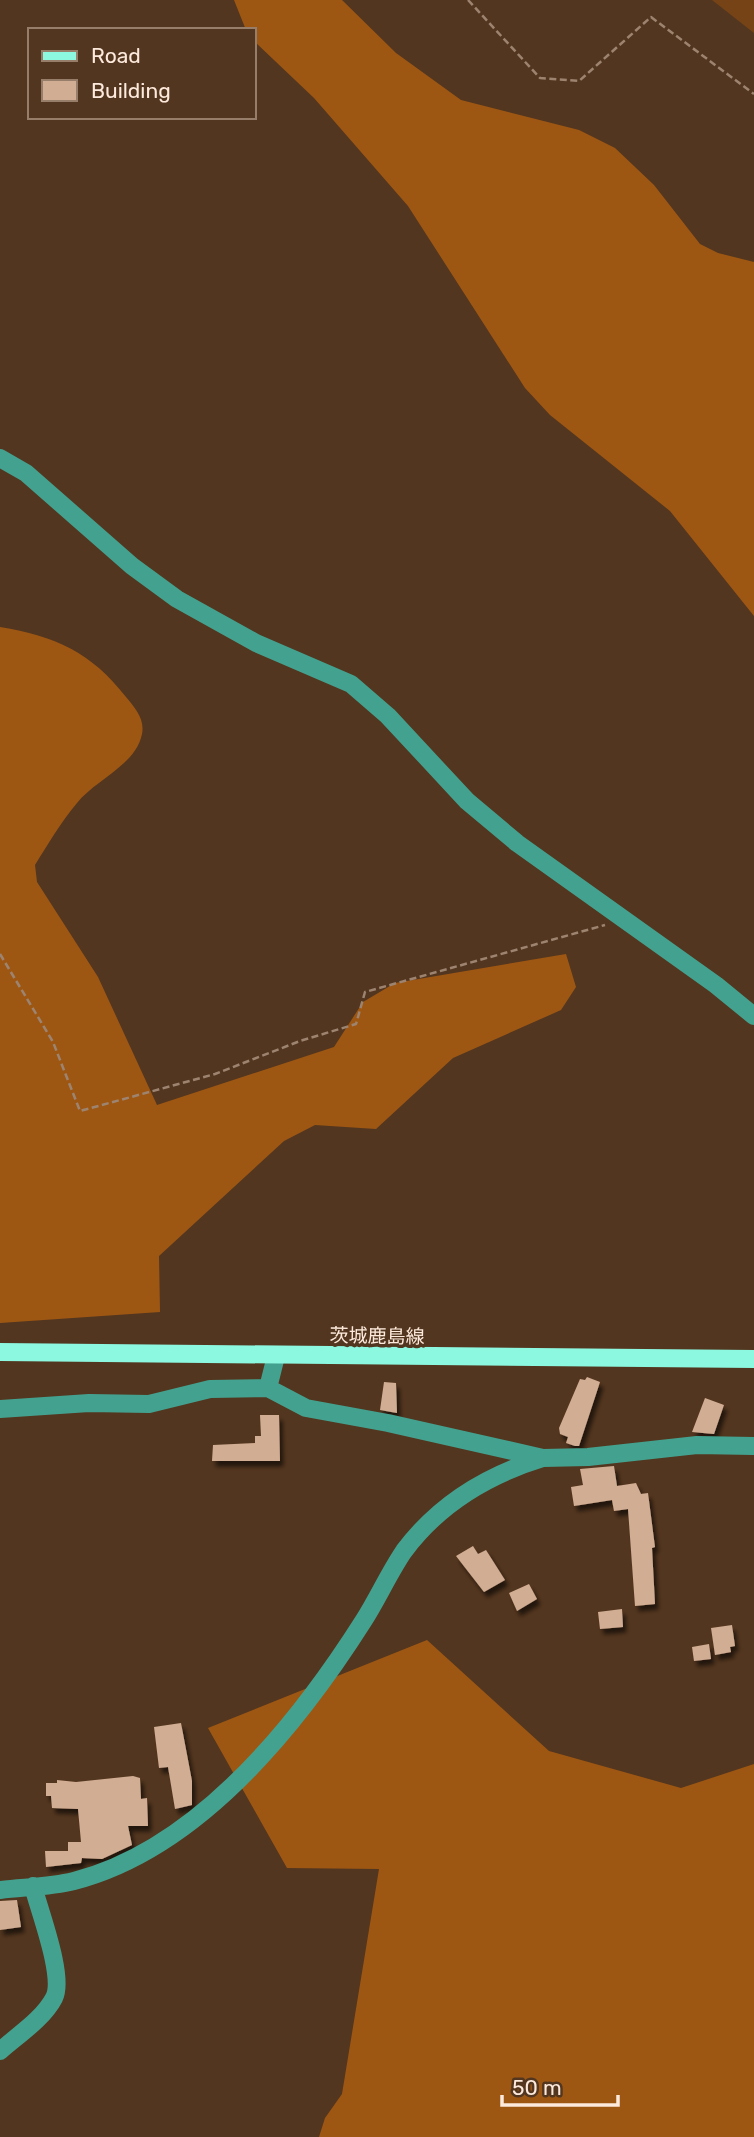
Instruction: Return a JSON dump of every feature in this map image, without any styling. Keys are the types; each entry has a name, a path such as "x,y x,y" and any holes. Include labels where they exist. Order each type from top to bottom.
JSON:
{"main road":[{"name":"茨城鹿島線","path":"0,1352 754,1359"}],"street":[{"path":"0,458 26,473 132,566 177,599 256,643 351,684 388,716 477,809 525,849 716,985 754,1016"},
{"path":"268,1388 276,1356"},
{"path":"0,1409 89,1403 149,1404 209,1389 268,1388 306,1408 388,1423 542,1458 588,1457 697,1445 754,1446"},
{"path":"0,1890 72,1881 102,1872 146,1851 216,1802 306,1700 363,1622 404,1551 422,1531 464,1492 519,1465 542,1458"},
{"path":"0,2051 42,2014 56,1996 56,1969 33,1886"}],"path":[{"path":"468,0 540,78 579,81 651,17 754,94"},
{"path":"0,954 53,1042 80,1111 215,1074 300,1041 356,1024 365,992 622,920"}],"shaded area":[{"path":"234,0 342,0 396,53 461,100 579,130 615,148 654,185 700,244 718,253 754,262 754,616 670,511 550,415 525,388 408,206 314,98 256,43 256,28 245,28"},
{"path":"712,0 754,0 754,33"},
{"path":"0,627 55,641 85,657 113,681 141,719 142,734 132,755 77,803 35,865 37,882 98,977 157,1105 334,1047 363,1002 395,983 566,954 576,987 561,1010 453,1058 376,1129 315,1125 284,1141 159,1256 160,1312 0,1323"},
{"path":"427,1640 549,1751 681,1788 754,1764 754,2137 319,2137 325,2118 342,2094 379,1869 287,1868 208,1728"}],"building":[{"path":"587,1377 600,1382 579,1446 575,1446 566,1443 568,1437 560,1434 559,1428 580,1379 585,1380"},
{"path":"384,1382 396,1383 397,1413 380,1410"},
{"path":"705,1398 724,1405 714,1434 692,1432"},
{"path":"260,1415 279,1415 280,1461 212,1461 213,1445 255,1443 255,1436 261,1436"},
{"path":"614,1466 617,1486 636,1483 641,1494 648,1493 655,1547 652,1548 655,1604 635,1606 628,1509 614,1511 612,1500 574,1506 571,1487 583,1485 580,1469"},
{"path":"473,1546 478,1554 486,1550 505,1580 484,1592 456,1556"},
{"path":"529,1584 537,1599 517,1611 509,1593"},
{"path":"622,1609 623,1627 600,1629 598,1612"},
{"path":"732,1625 735,1646 730,1647 731,1652 715,1655 711,1628"},
{"path":"709,1644 711,1659 694,1661 692,1647"},
{"path":"181,1723 192,1781 192,1805 175,1809 168,1767 159,1768 154,1727"},
{"path":"133,1776 140,1778 141,1799 147,1798 148,1826 128,1826 132,1845 102,1859 82,1858 81,1863 46,1867 45,1851 68,1851 68,1842 81,1842 78,1809 52,1808 51,1796 46,1796 46,1783 57,1783 57,1780 76,1782"},
{"path":"17,1900 21,1927 0,1930 0,1901"}]}
